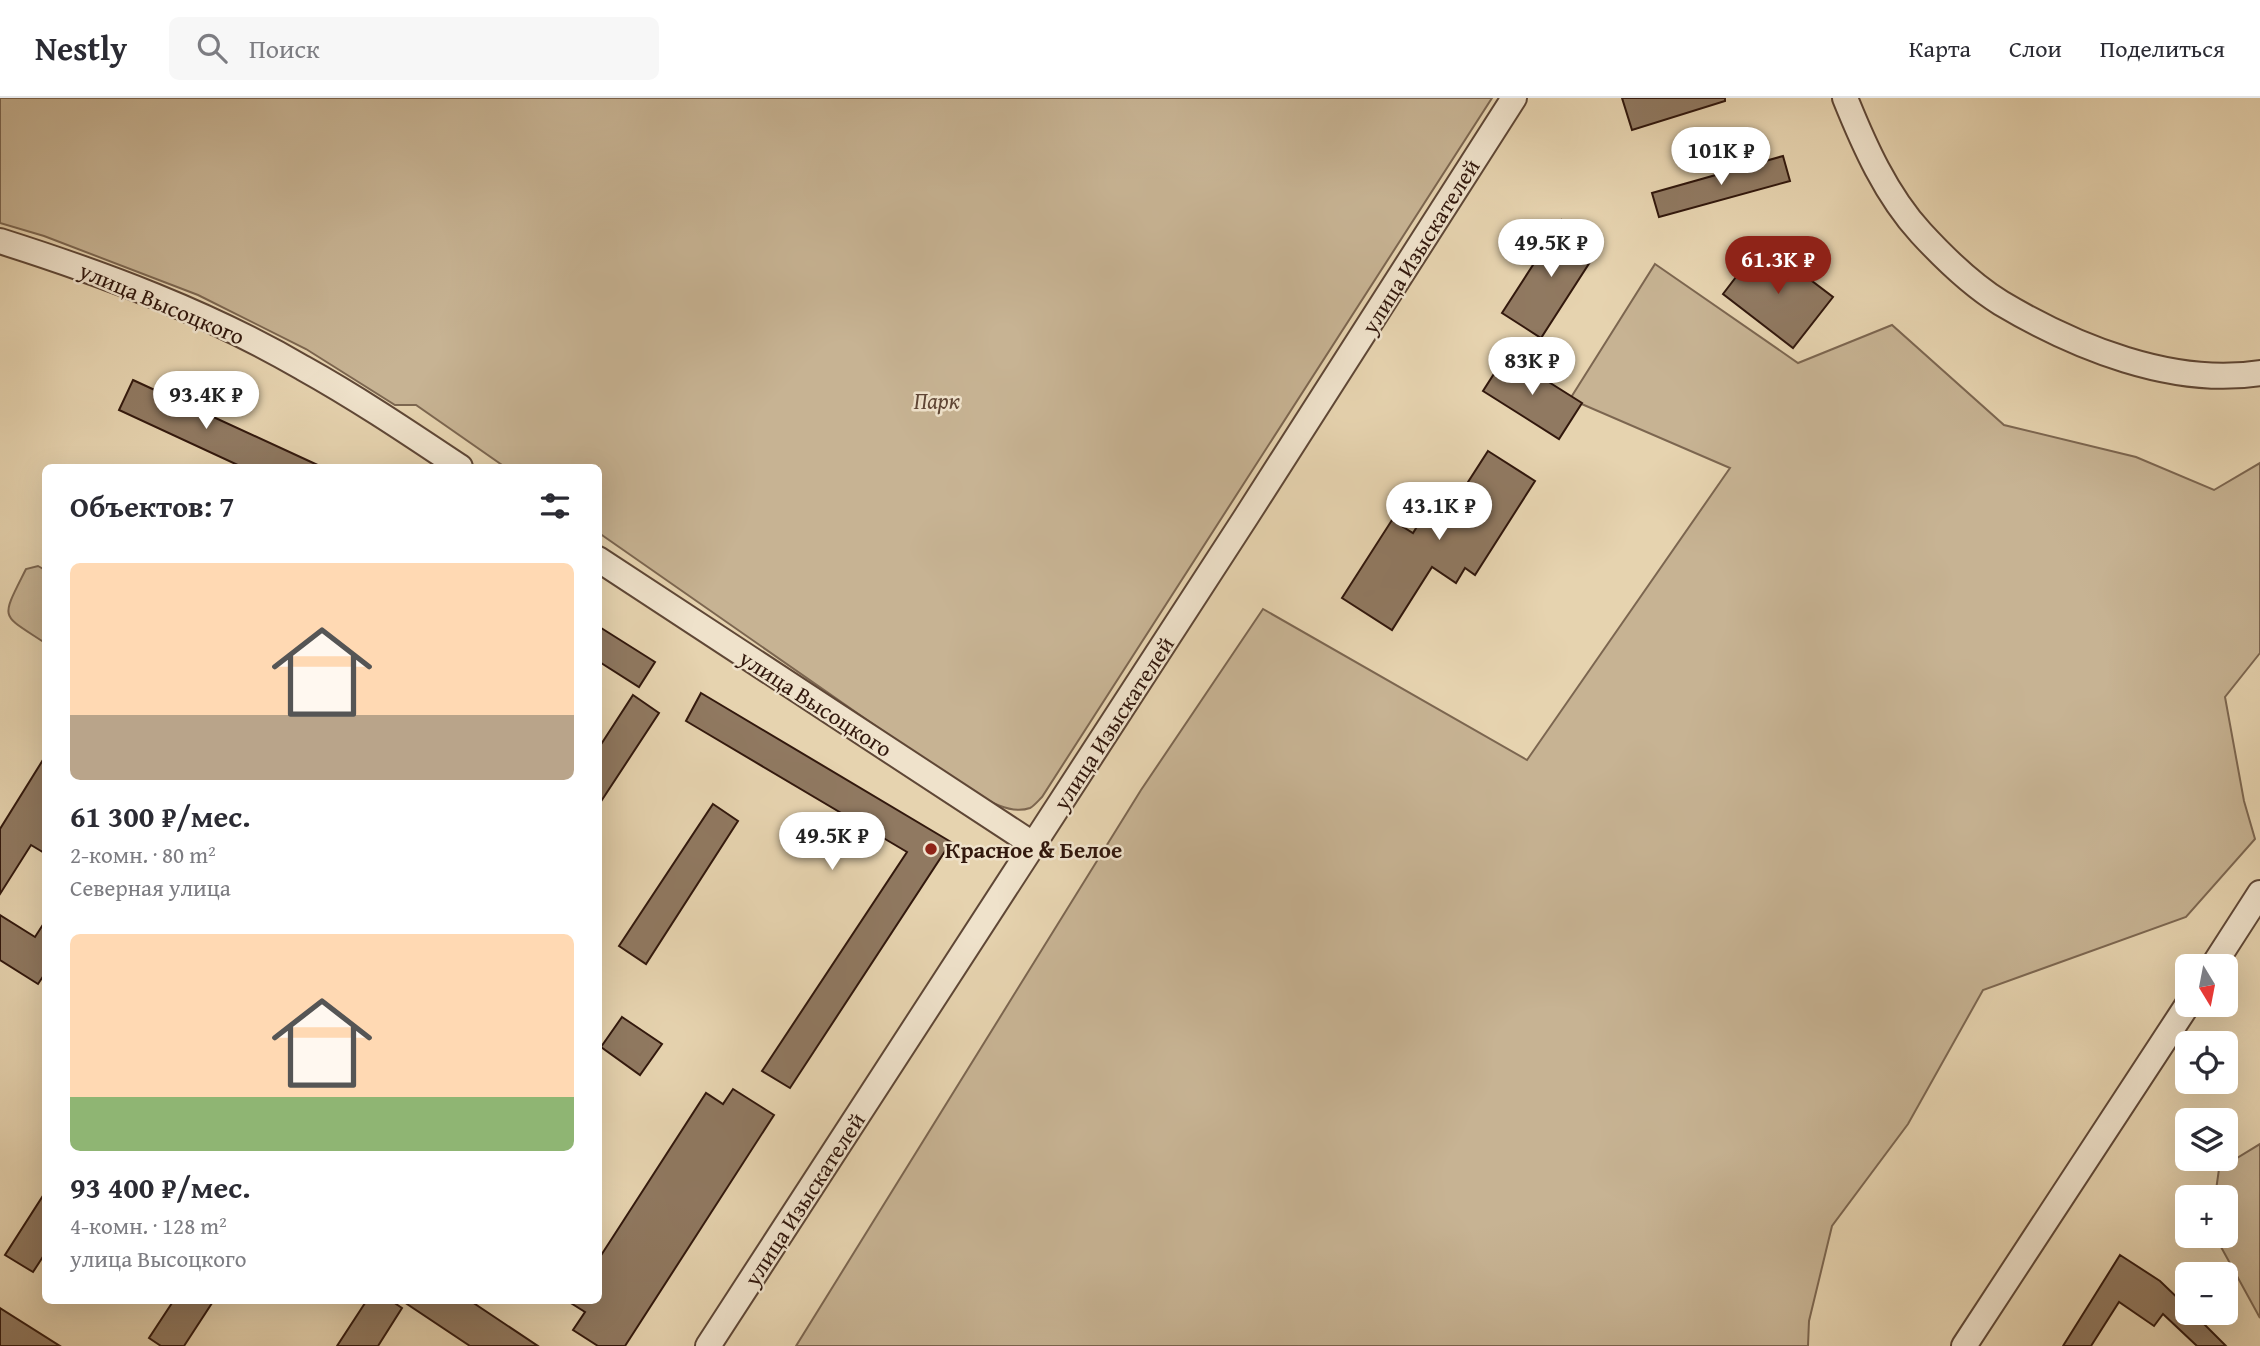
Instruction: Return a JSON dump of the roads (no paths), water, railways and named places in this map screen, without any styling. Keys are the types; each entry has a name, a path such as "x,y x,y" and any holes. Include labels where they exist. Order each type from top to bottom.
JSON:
{"street":[{"name":"улица Изыскателей","path":"708,1346 1514,98"},
{"path":"1845,98 1864,145 1902,210 1920,232 1959,270 2000,302 2092,349 2143,364 2218,376 2260,373"},
{"name":"улица Высоцкого","path":"0,241 92,272 250,340 301,366 455,464"},
{"name":"улица Высоцкого","path":"602,562 1034,845"},
{"path":"2221,954 2260,893"},
{"path":"1964,1346 2179,1017"}],"place":[{"name":"Красное & Белое","path":"931,849"}],"park label":[{"name":"Парк","path":"937,400"}]}
